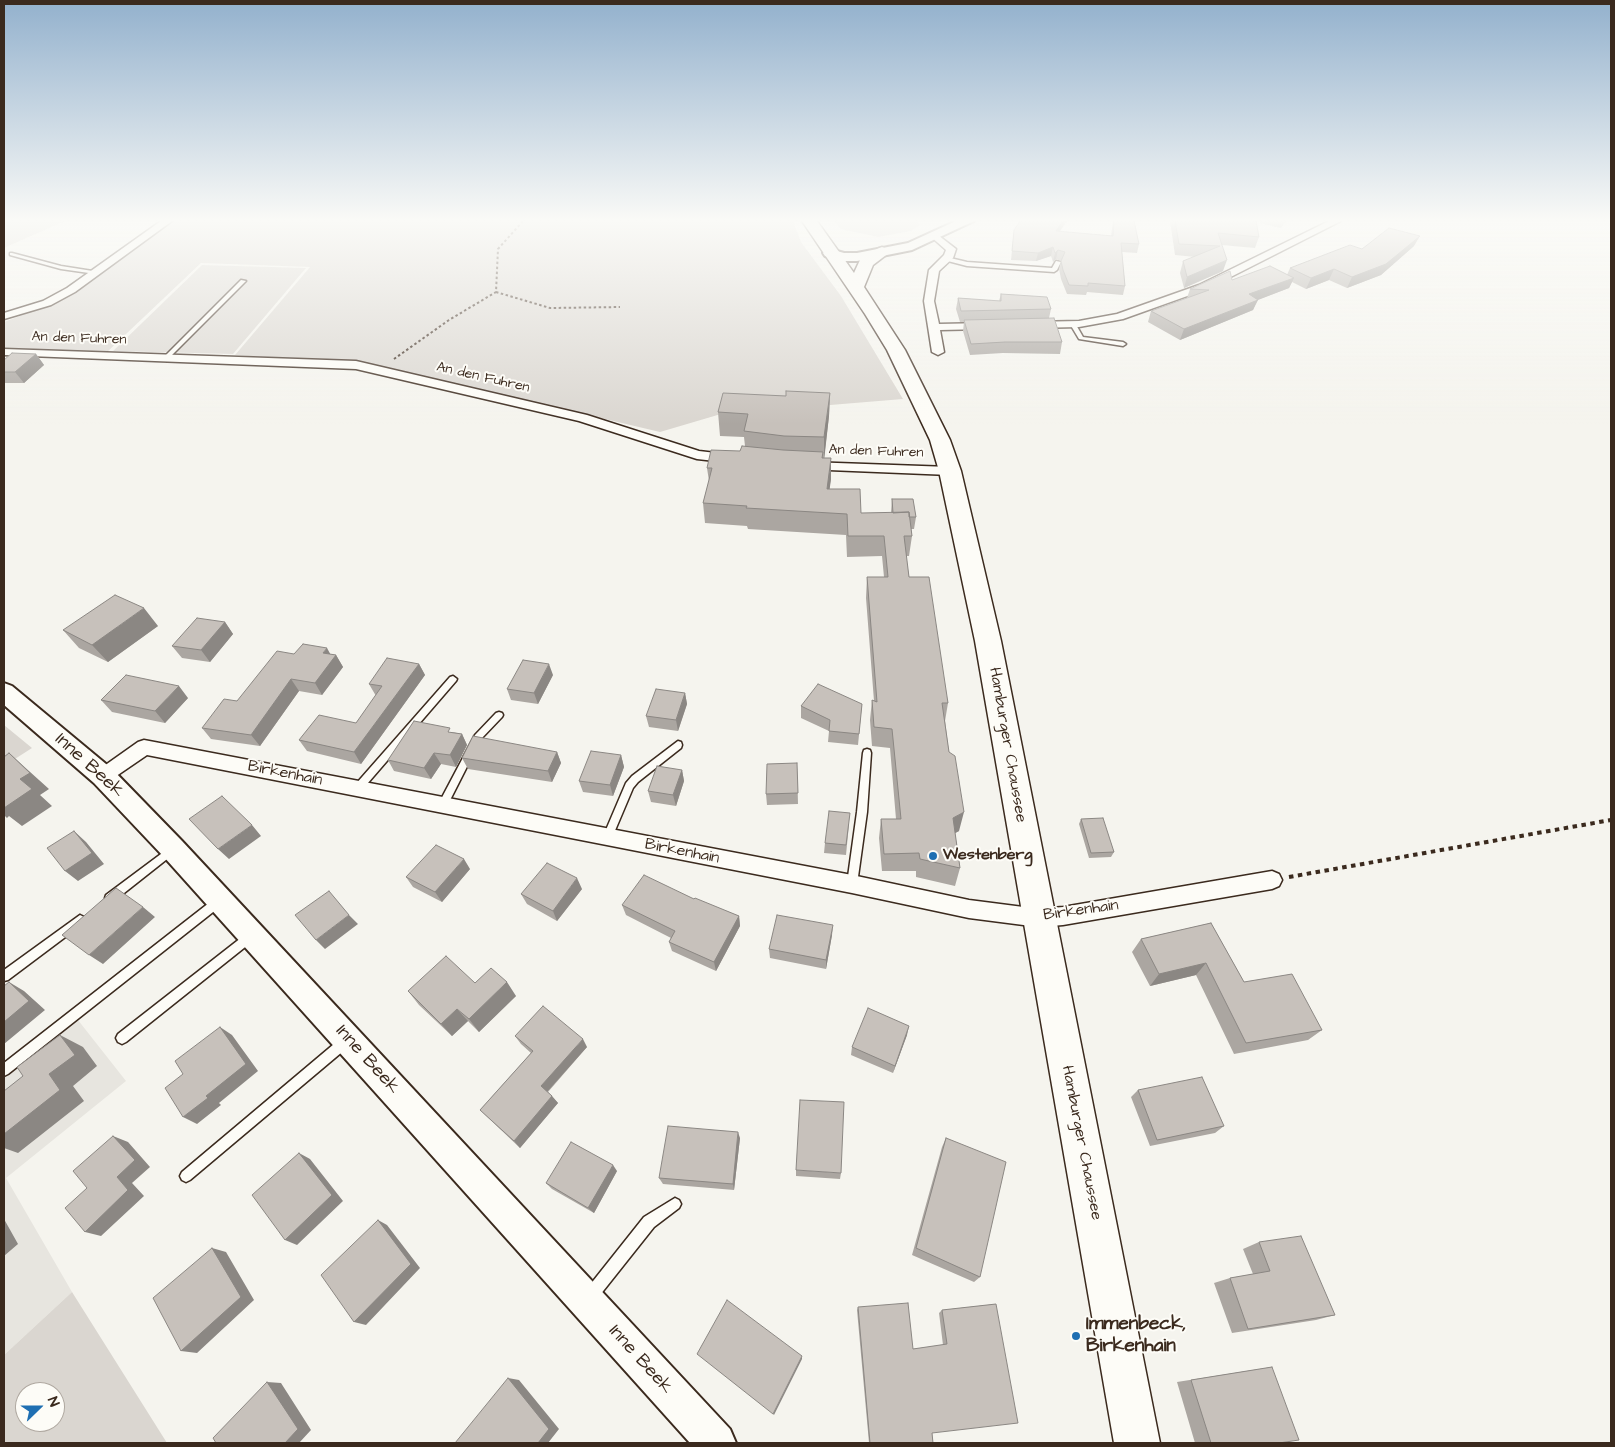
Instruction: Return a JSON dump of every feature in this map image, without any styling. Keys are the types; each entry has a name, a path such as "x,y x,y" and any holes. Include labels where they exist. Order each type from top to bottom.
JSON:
{"main road":[{"name":"Hamburger Chaussee","path":"855,289 896,350 940,440 950,471 988,641 1137,1443"}],"street":[{"path":"4,316 47,303 70,289"},
{"path":"931,289 929,301 938,352"},
{"path":"1023,325 1073,324 1119,317 1199,289"},
{"path":"934,327 994,326"},
{"name":"An den Fuhren","path":"4,352 356,365 584,418 697,455 746,461"},
{"name":"An den Fuhren","path":"794,466 950,471"},
{"name":"Inne Beek","path":"4,692 103,776 173,849 716,1443"},
{"name":"Birkenhain","path":"103,776 144,748 852,884 969,909 1039,918 1063,916 1272,880"}],"lane":[{"path":"166,358 235,289"},
{"path":"1073,324 1081,338 1123,344"},
{"path":"358,788 452,680"},
{"path":"443,805 478,737 499,715"},
{"path":"608,837 629,786 635,779 678,745"},
{"path":"852,884 862,812 867,753"},
{"path":"103,903 173,849"},
{"path":"4,1070 220,900"},
{"path":"4,976 87,915"},
{"path":"122,1038 252,935"},
{"path":"186,1176 348,1039"},
{"path":"587,1301 649,1222 675,1204"}],"path":[{"path":"378,370 449,320 496,292 550,308 620,307"},
{"path":"1272,880 1611,820"}],"shaded area":[{"path":"78,289 174,289 106,353 4,350 4,322 46,306"},
{"path":"178,289 289,289 233,354 113,351"},
{"path":"292,289 835,289 903,399 721,414 660,432 381,366 235,355"},
{"path":"4,725 32,748 4,766"},
{"path":"74,1015 126,1081 6,1178 72,1292 4,1355 4,1070"},
{"path":"72,1292 167,1443 4,1443 4,1355"}],"building":[{"path":"1190,289 1264,289 1249,294 1258,300 1184,329 1151,311 1209,290"},
{"path":"1001,294 1047,297 1051,309 961,311 958,298 1001,301"},
{"path":"1054,318 1062,342 971,344 964,320"},
{"path":"12,353 36,354 15,372 4,372 4,360"},
{"path":"786,391 830,393 824,437 784,436 744,431 748,414 718,412 723,393 786,396"},
{"path":"742,446 823,452 822,458 831,458 827,489 860,489 861,513 909,512 912,536 904,536 909,577 929,577 948,703 942,703 949,752 955,756 964,812 953,818 960,868 920,859 919,853 884,854 881,819 901,819 892,729 874,727 872,700 877,702 867,577 888,577 884,536 848,536 847,514 746,508 747,506 703,503 712,468 707,468 711,450 740,451"},
{"path":"892,499 913,499 916,517 909,517 909,512 893,513"},
{"path":"115,595 144,608 92,645 63,630"},
{"path":"197,618 225,622 201,650 172,646"},
{"path":"303,644 327,648 323,653 336,655 315,683 291,679 251,735 202,728 224,699 237,701 277,651 294,654"},
{"path":"387,658 419,664 354,752 299,740 319,715 356,723 382,686 369,684"},
{"path":"523,660 549,664 534,693 507,689"},
{"path":"126,675 179,686 155,711 101,700"},
{"path":"818,684 862,704 859,734 829,731 830,720 801,706"},
{"path":"656,689 685,693 676,720 646,716"},
{"path":"414,721 450,728 448,732 462,734 450,755 434,753 424,768 388,760"},
{"path":"473,736 557,752 548,771 462,758"},
{"path":"591,751 621,755 610,785 579,781"},
{"path":"9,753 30,773 20,779 32,789 4,808 4,757"},
{"path":"797,763 798,793 766,794 767,764"},
{"path":"657,766 682,770 673,795 648,791"},
{"path":"222,796 252,825 218,849 189,819"},
{"path":"829,811 850,813 846,845 825,843"},
{"path":"1103,818 1114,852 1091,853 1081,819"},
{"path":"74,831 92,853 65,871 47,848"},
{"path":"436,845 464,859 435,892 406,877"},
{"path":"547,863 577,878 553,911 521,894"},
{"path":"644,875 694,899 739,916 714,962 669,942 675,931 622,905"},
{"path":"116,888 143,907 89,955 62,935"},
{"path":"329,891 349,915 316,940 295,915"},
{"path":"777,915 833,925 826,960 769,949"},
{"path":"1211,923 1244,982 1292,974 1322,1030 1246,1043 1206,963 1159,974 1141,939"},
{"path":"446,956 475,983 491,968 507,982 469,1019 457,1009 441,1024 408,991"},
{"path":"9,982 29,1001 4,1022 4,986"},
{"path":"543,1006 583,1039 541,1086 552,1096 514,1141 480,1110 533,1051 515,1036"},
{"path":"868,1008 909,1026 895,1066 852,1047"},
{"path":"220,1027 246,1064 206,1096 208,1098 183,1117 165,1088 183,1074 175,1061"},
{"path":"60,1035 75,1055 49,1074 60,1090 4,1134 4,1091 23,1076 17,1067"},
{"path":"1202,1077 1224,1126 1157,1140 1138,1090"},
{"path":"800,1100 844,1102 841,1173 796,1170"},
{"path":"668,1126 738,1132 733,1184 659,1178"},
{"path":"113,1136 135,1160 117,1177 128,1190 85,1232 65,1208 87,1188 73,1171"},
{"path":"946,1138 1006,1162 980,1277 916,1248"},
{"path":"571,1142 613,1165 588,1208 546,1183"},
{"path":"299,1153 332,1195 285,1240 252,1195"},
{"path":"378,1220 411,1264 354,1322 321,1275"},
{"path":"1301,1236 1335,1315 1248,1329 1230,1278 1270,1271 1259,1242"},
{"path":"212,1248 241,1297 181,1351 153,1298"},
{"path":"727,1300 802,1356 773,1414 697,1354"},
{"path":"908,1303 913,1349 947,1344 942,1310 996,1304 1018,1423 932,1433 933,1443 870,1443 858,1307"},
{"path":"1272,1367 1299,1440 1279,1443 1211,1443 1191,1380"},
{"path":"508,1378 549,1429 538,1443 455,1443"},
{"path":"267,1382 298,1429 285,1443 216,1443 213,1438"}],"place":[{"name":"Westenberg","path":"933,856"},
{"name":"Immenbeck, Birkenhain","path":"1076,1336"}]}
